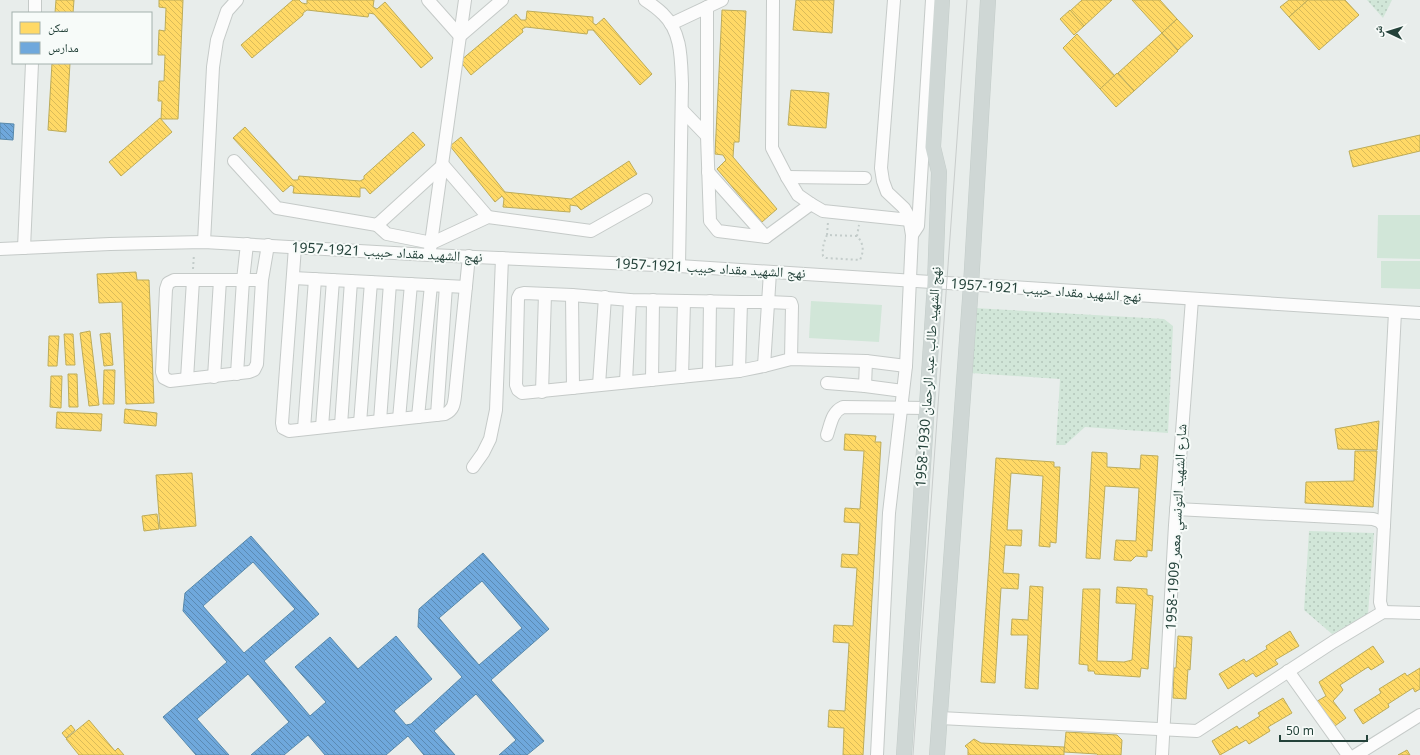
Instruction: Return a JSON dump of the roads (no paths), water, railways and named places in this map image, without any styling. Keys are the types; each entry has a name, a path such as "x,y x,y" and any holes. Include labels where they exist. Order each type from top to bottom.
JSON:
{"main road":[{"name":"نهج الشهيد طالب عبد الرحمان 1930-1958","path":"904,755 935,283 939,172 933,147 942,0"},
{"path":"937,755 971,285 988,0"}],"street":[{"path":"35,0 35,12"},
{"path":"200,242 213,66 217,40 227,11 237,0"},
{"path":"428,0 460,36"},
{"path":"431,249 465,0"},
{"path":"460,36 502,0"},
{"path":"646,0 663,14 671,24 677,36 681,54 682,110 679,266"},
{"path":"671,24 722,0"},
{"path":"773,0 772,148 798,195 823,211 910,220"},
{"path":"877,755 889,513 906,366 912,235 910,220 904,208 887,192 883,181 881,168 894,0"},
{"path":"912,235 918,226 932,0"},
{"path":"707,7 707,136 710,221 718,232 766,237 811,204"},
{"path":"24,248 32,64"},
{"path":"682,110 707,136"},
{"path":"234,161 277,208 377,225 387,234 431,249 488,217 591,231 646,200"},
{"path":"443,164 488,217"},
{"path":"377,225 443,164"},
{"path":"708,172 766,237"},
{"path":"787,177 865,178"},
{"name":"نهج الشهيد مقداد حبيب 1921-1957","path":"0,249 200,242 295,247 431,249 469,256 679,266 1420,313"},
{"path":"237,374 242,280 247,244"},
{"path":"262,280 174,280 168,283 166,289 162,372 164,378 170,381 237,374 254,370 257,364 262,280 268,245"},
{"path":"295,247 282,423 283,428 289,431 437,415 445,414 451,411 454,405 469,256"},
{"path":"474,467 490,439 496,410 502,258"},
{"path":"764,366 770,272"},
{"path":"293,278 466,287"},
{"path":"187,379 193,280"},
{"path":"214,377 220,280"},
{"path":"304,429 315,280"},
{"path":"322,428 333,280"},
{"path":"341,425 351,281"},
{"path":"360,423 371,282"},
{"path":"380,421 390,283"},
{"path":"400,419 411,284"},
{"path":"418,417 431,285"},
{"path":"437,415 446,286"},
{"path":"791,360 792,306 788,303 630,300 605,297 524,293 520,294 518,298 516,385 518,390 522,393 739,371 791,360 866,361 906,366"},
{"path":"542,392 545,294"},
{"path":"572,295 572,388"},
{"path":"599,385 605,297"},
{"name":"شارع الشهيد التونسي معمر 1909-1958","path":"1162,755 1180,444 1192,299"},
{"path":"626,382 630,300"},
{"path":"652,380 653,300"},
{"path":"682,377 684,301"},
{"path":"709,374 710,301"},
{"path":"739,371 741,302"},
{"path":"1383,612 1380,602 1395,312"},
{"path":"865,386 866,361"},
{"path":"828,383 903,391"},
{"path":"827,435 833,415 838,409 843,407 927,408"},
{"path":"1176,509 1373,520 1379,521 1384,526"},
{"path":"940,718 1197,730 1383,612 1420,613"},
{"path":"1288,671 1348,755"},
{"path":"1356,755 1420,715"}],"tram line":[{"path":"913,755 967,0"}]}
